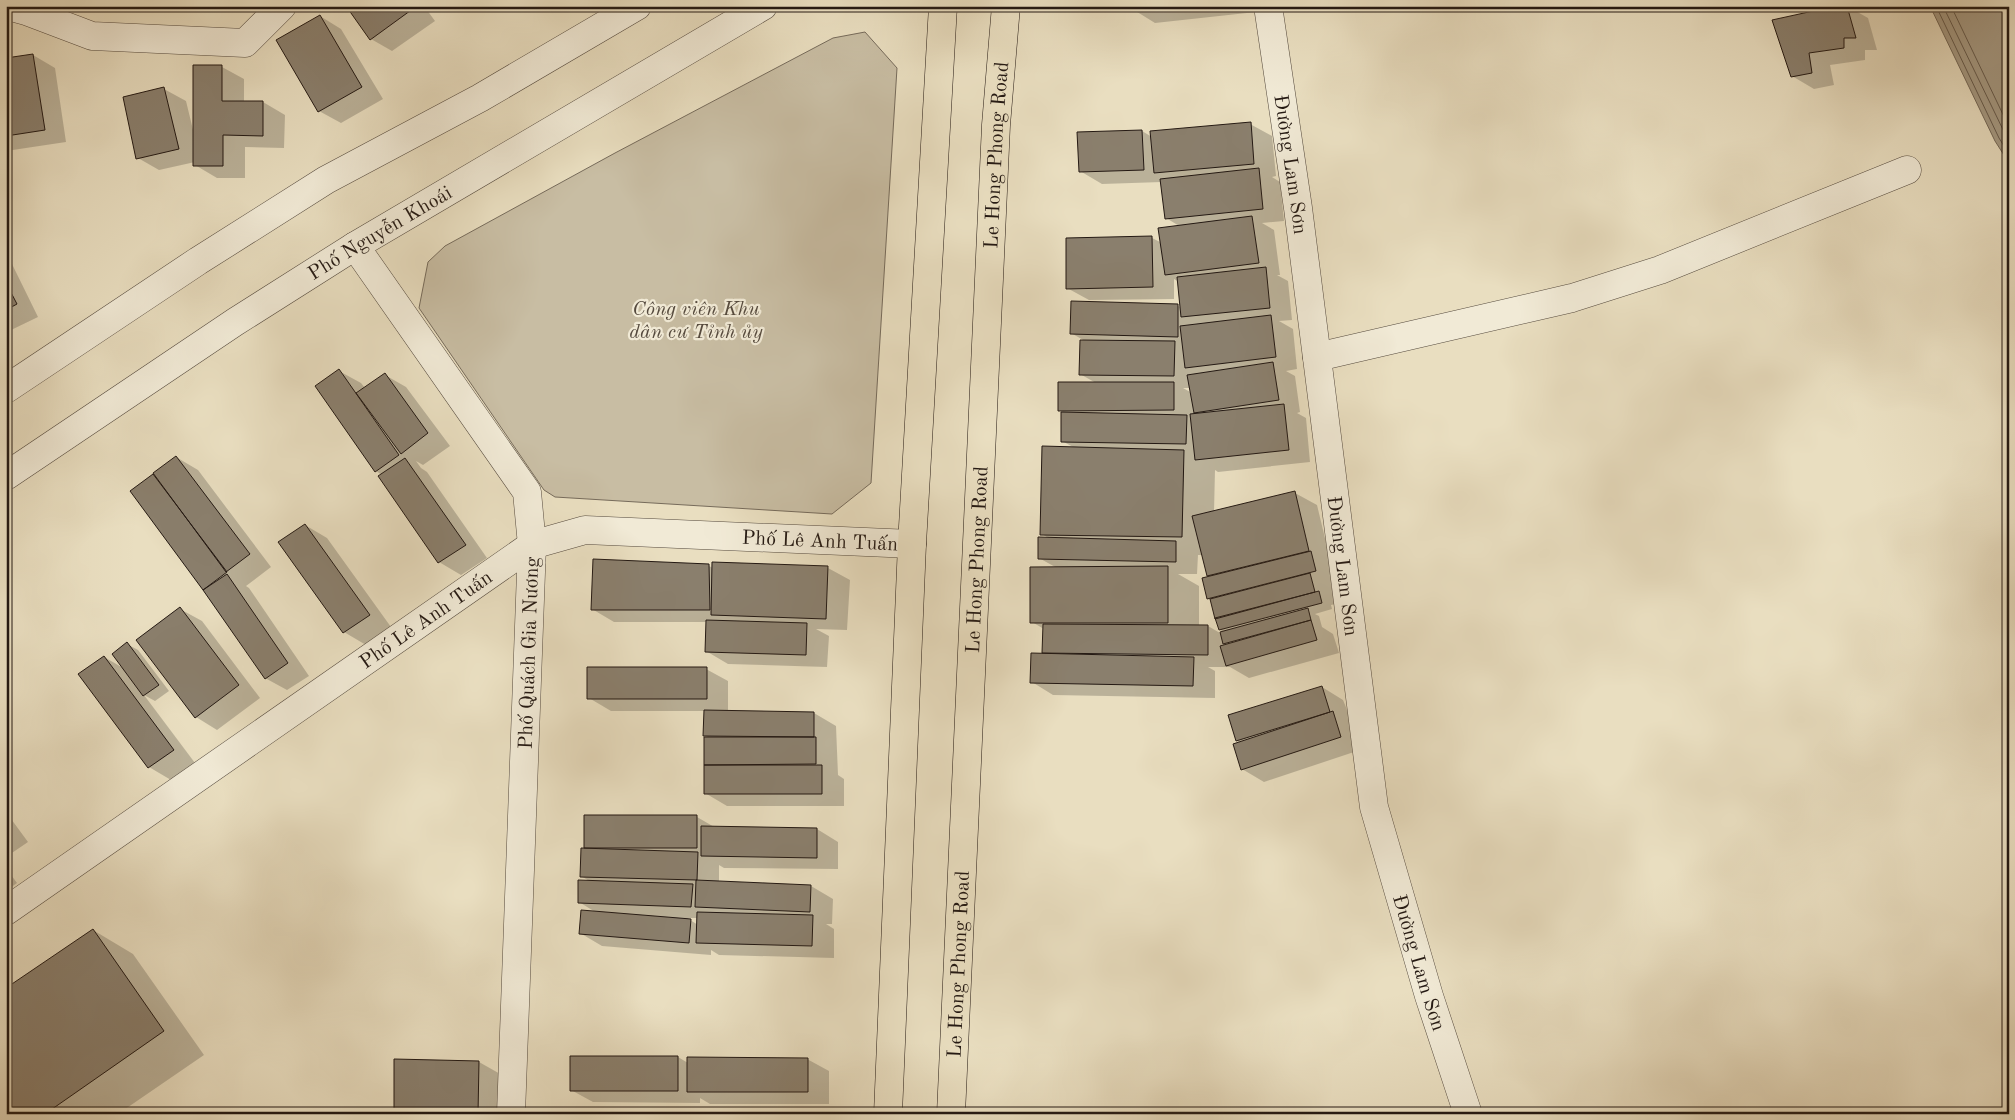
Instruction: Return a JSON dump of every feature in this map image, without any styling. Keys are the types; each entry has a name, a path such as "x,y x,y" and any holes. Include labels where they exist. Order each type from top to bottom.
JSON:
{"main road":[{"path":"888,1114 912,544 943,6"},
{"name":"Le Hong Phong Road","path":"952,1114 995,145 1006,6"}],"street":[{"path":"21,8 92,36 245,43 282,6"},
{"path":"6,389 198,261 326,180 480,98 638,6"},
{"name":"Phố Nguyễn Khoái","path":"6,476 235,322 356,246 763,6"},
{"name":"Đường Lam Sơn","path":"1268,6 1298,208 1374,807 1429,996 1468,1114"},
{"path":"1317,357 1572,298 1660,270 1907,170"},
{"name":"Phố Quách Gia Nương","path":"356,246 527,492 532,545 511,1114"},
{"name":"Phố Lê Anh Tuấn","path":"6,911 532,545 585,530 912,544"}],"green space":[{"name":"Công viên Khu dân cư Tỉnh ủy","path":"865,32 897,68 871,483 832,514 555,497 544,490 419,308 428,262 445,246 615,153 833,38"}],"water":[{"path":"1930,6 2009,6 2009,163 1995,141"}],"building":[{"path":"346,6 412,6 414,8 370,40"},
{"path":"1132,6 1175,6 1132,11"},
{"path":"1836,6 1847,6 1856,38 1844,38 1844,48 1809,53 1812,73 1791,77 1772,20"},
{"path":"320,15 362,87 318,112 276,40"},
{"path":"33,54 45,130 6,136 6,58"},
{"path":"193,65 222,65 222,101 263,101 263,136 223,135 223,166 193,166"},
{"path":"164,87 179,149 136,159 123,97"},
{"path":"1251,122 1254,164 1154,173 1150,131"},
{"path":"1142,130 1144,170 1079,172 1077,132"},
{"path":"1259,168 1263,209 1165,219 1160,179"},
{"path":"1252,216 1259,263 1165,275 1158,228"},
{"path":"1152,236 1153,287 1066,289 1066,238"},
{"path":"1266,267 1270,308 1181,317 1177,277"},
{"path":"6,283 17,304 6,310"},
{"path":"1071,301 1178,304 1178,337 1070,334"},
{"path":"1271,315 1276,357 1185,368 1180,326"},
{"path":"1080,340 1175,341 1174,376 1079,375"},
{"path":"1273,362 1279,400 1194,413 1187,375"},
{"path":"339,369 399,455 375,472 315,386"},
{"path":"385,373 428,433 401,454 356,393"},
{"path":"1058,382 1174,382 1174,410 1058,411"},
{"path":"1284,404 1289,450 1195,460 1190,414"},
{"path":"1061,412 1187,415 1186,444 1061,442"},
{"path":"1042,446 1184,450 1182,537 1040,535"},
{"path":"176,456 250,554 226,572 153,473"},
{"path":"405,458 466,545 438,563 378,476"},
{"path":"153,474 227,572 203,590 130,491"},
{"path":"1295,491 1309,551 1207,576 1192,516"},
{"path":"305,524 370,615 343,633 278,542"},
{"path":"1038,537 1176,541 1176,562 1038,559"},
{"path":"1311,551 1316,571 1207,599 1202,578"},
{"path":"593,559 709,564 710,610 591,610"},
{"path":"712,562 828,566 826,619 711,615"},
{"path":"1168,566 1168,623 1030,623 1030,567"},
{"path":"1310,573 1315,592 1215,619 1210,599"},
{"path":"227,574 288,663 265,679 203,590"},
{"path":"1319,591 1322,603 1219,630 1215,618"},
{"path":"180,607 239,685 195,718 136,640"},
{"path":"1308,608 1311,620 1223,644 1220,632"},
{"path":"706,620 807,623 806,655 705,652"},
{"path":"1311,620 1317,640 1226,666 1220,646"},
{"path":"1043,624 1208,625 1208,655 1042,653"},
{"path":"127,642 159,685 143,696 112,654"},
{"path":"1031,653 1194,657 1193,686 1030,683"},
{"path":"104,656 174,750 148,768 78,674"},
{"path":"587,667 707,667 707,699 587,699"},
{"path":"1322,686 1330,712 1236,741 1228,715"},
{"path":"704,710 814,712 814,737 703,736"},
{"path":"1333,711 1341,737 1241,770 1233,744"},
{"path":"704,737 816,737 816,764 704,765"},
{"path":"704,765 822,765 822,794 704,794"},
{"path":"584,815 697,815 697,848 584,848"},
{"path":"701,826 817,828 817,858 701,856"},
{"path":"581,848 698,852 697,880 580,877"},
{"path":"578,880 693,884 691,907 578,903"},
{"path":"696,880 811,885 810,912 695,907"},
{"path":"581,910 691,919 689,943 579,934"},
{"path":"697,912 813,915 812,946 696,943"},
{"path":"93,929 164,1031 45,1114 6,1114 6,988"},
{"path":"570,1056 678,1056 678,1091 570,1091"},
{"path":"687,1057 808,1058 808,1092 687,1092"},
{"path":"394,1059 479,1061 478,1114 394,1114"}]}
